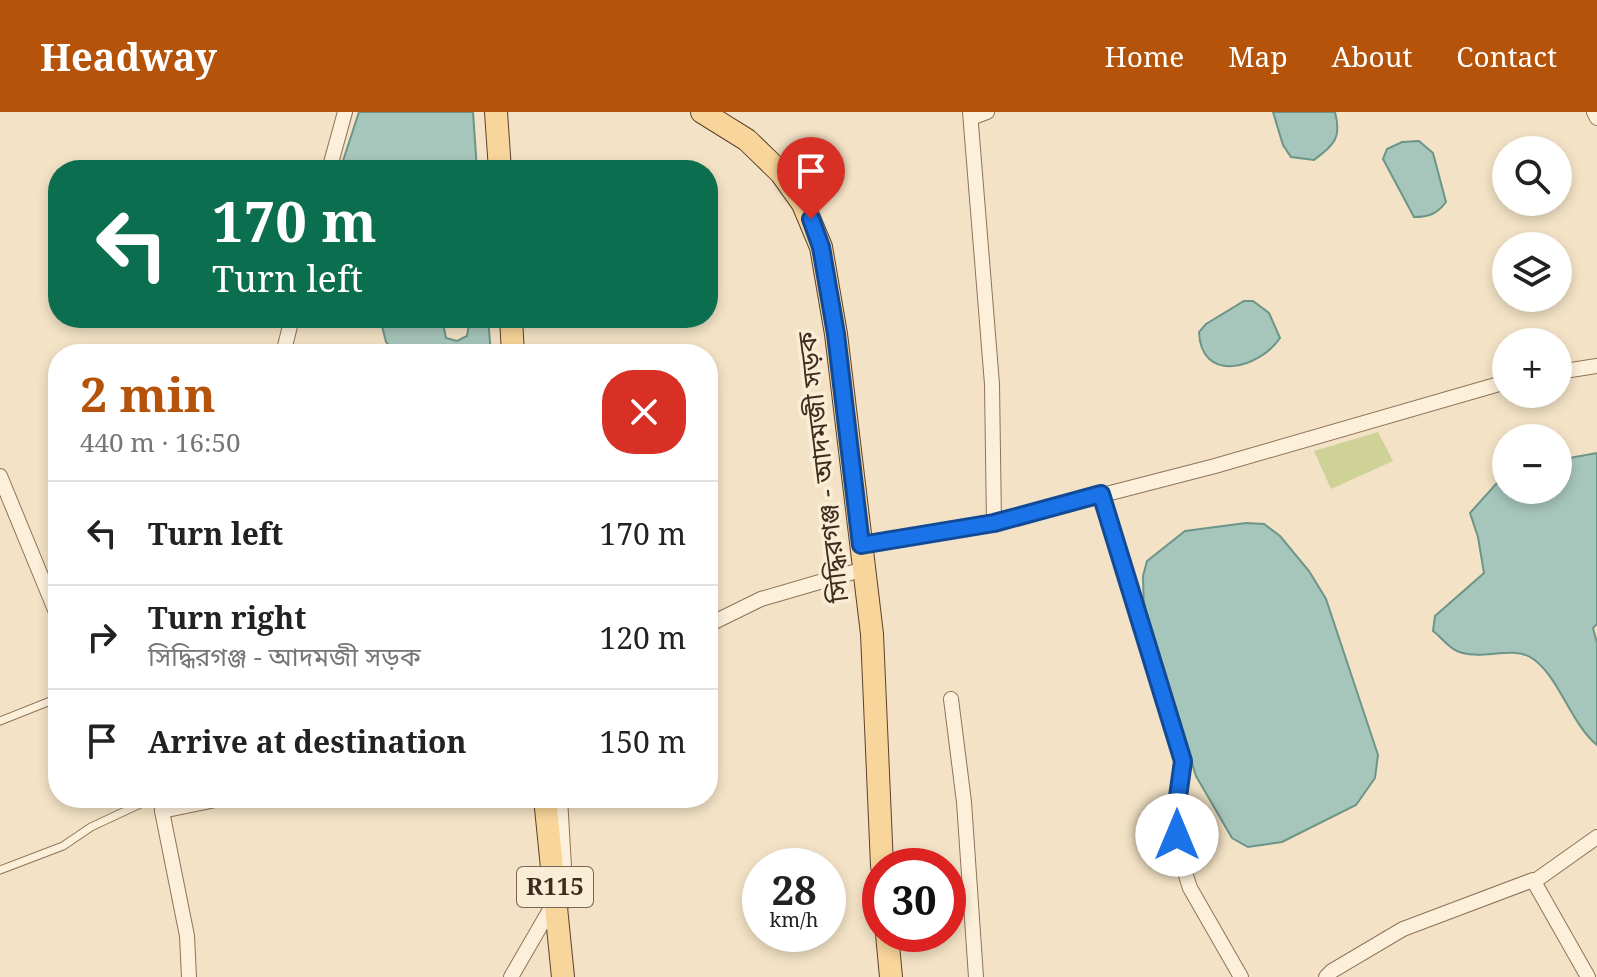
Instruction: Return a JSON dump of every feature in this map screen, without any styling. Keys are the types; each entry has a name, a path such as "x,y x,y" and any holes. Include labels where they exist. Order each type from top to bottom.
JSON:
{"main road":[{"path":"496,112 499,160"},
{"name":"সিদ্ধিরগঞ্জ - আদমজী সড়ক","path":"702,112 747,140 781,173 803,204 821,247 836,334 872,634 881,848"},
{"name":"R115","path":"546,808 563,977"},
{"path":"889,952 891,977"}],"street":[{"path":"332,160 345,112"},
{"path":"987,112 971,115 992,384 994,523"},
{"path":"1594,112 1597,118"},
{"path":"1572,370 1597,366"},
{"path":"861,545 994,523 1215,466 1492,386"},
{"path":"0,476 48,593"},
{"path":"1101,494 1183,761 1176,811 1183,873 1241,977"},
{"path":"718,620 761,599 864,569"},
{"path":"951,699 964,802 976,977"},
{"path":"160,808 187,936 189,977"},
{"path":"561,808 572,977"},
{"path":"1326,977 1403,929 1535,881 1597,837"},
{"path":"1535,881 1590,970"},
{"path":"511,977 556,899"}],"lane":[{"path":"0,721 48,702"},
{"path":"0,870 63,846 91,827 143,808"}],"green space":[{"path":"1378,432 1393,461 1331,489 1314,451"}],"water":[{"path":"359,112 473,112 476,160 343,160"},
{"path":"1273,112 1335,112 1335,140 1314,160 1291,157 1283,145"},
{"path":"1419,141 1433,153 1446,202 1432,214 1414,217 1383,159 1387,149 1402,142"},
{"path":"1244,301 1253,301 1269,313 1280,338 1271,349 1246,363 1220,365 1210,359 1202,348 1199,332 1206,324"},
{"path":"382,328 444,328 446,338 457,341 467,336 468,328 489,328 490,344 388,344"},
{"path":"1597,453 1597,624 1593,628 1597,643 1597,745 1579,724 1548,674 1530,657 1514,653 1466,654 1454,649 1433,631 1435,616 1484,573 1470,513 1492,488 1492,504 1572,504 1572,457"},
{"path":"1246,523 1264,524 1280,536 1309,571 1326,599 1378,755 1375,778 1356,805 1282,842 1248,847 1232,838 1196,776 1144,611 1143,576 1147,561 1185,531"}],"route":[{"path":"811,219 821,247 836,334 861,545 994,523 1101,494 1183,761 1176,811 1177,835"}]}
